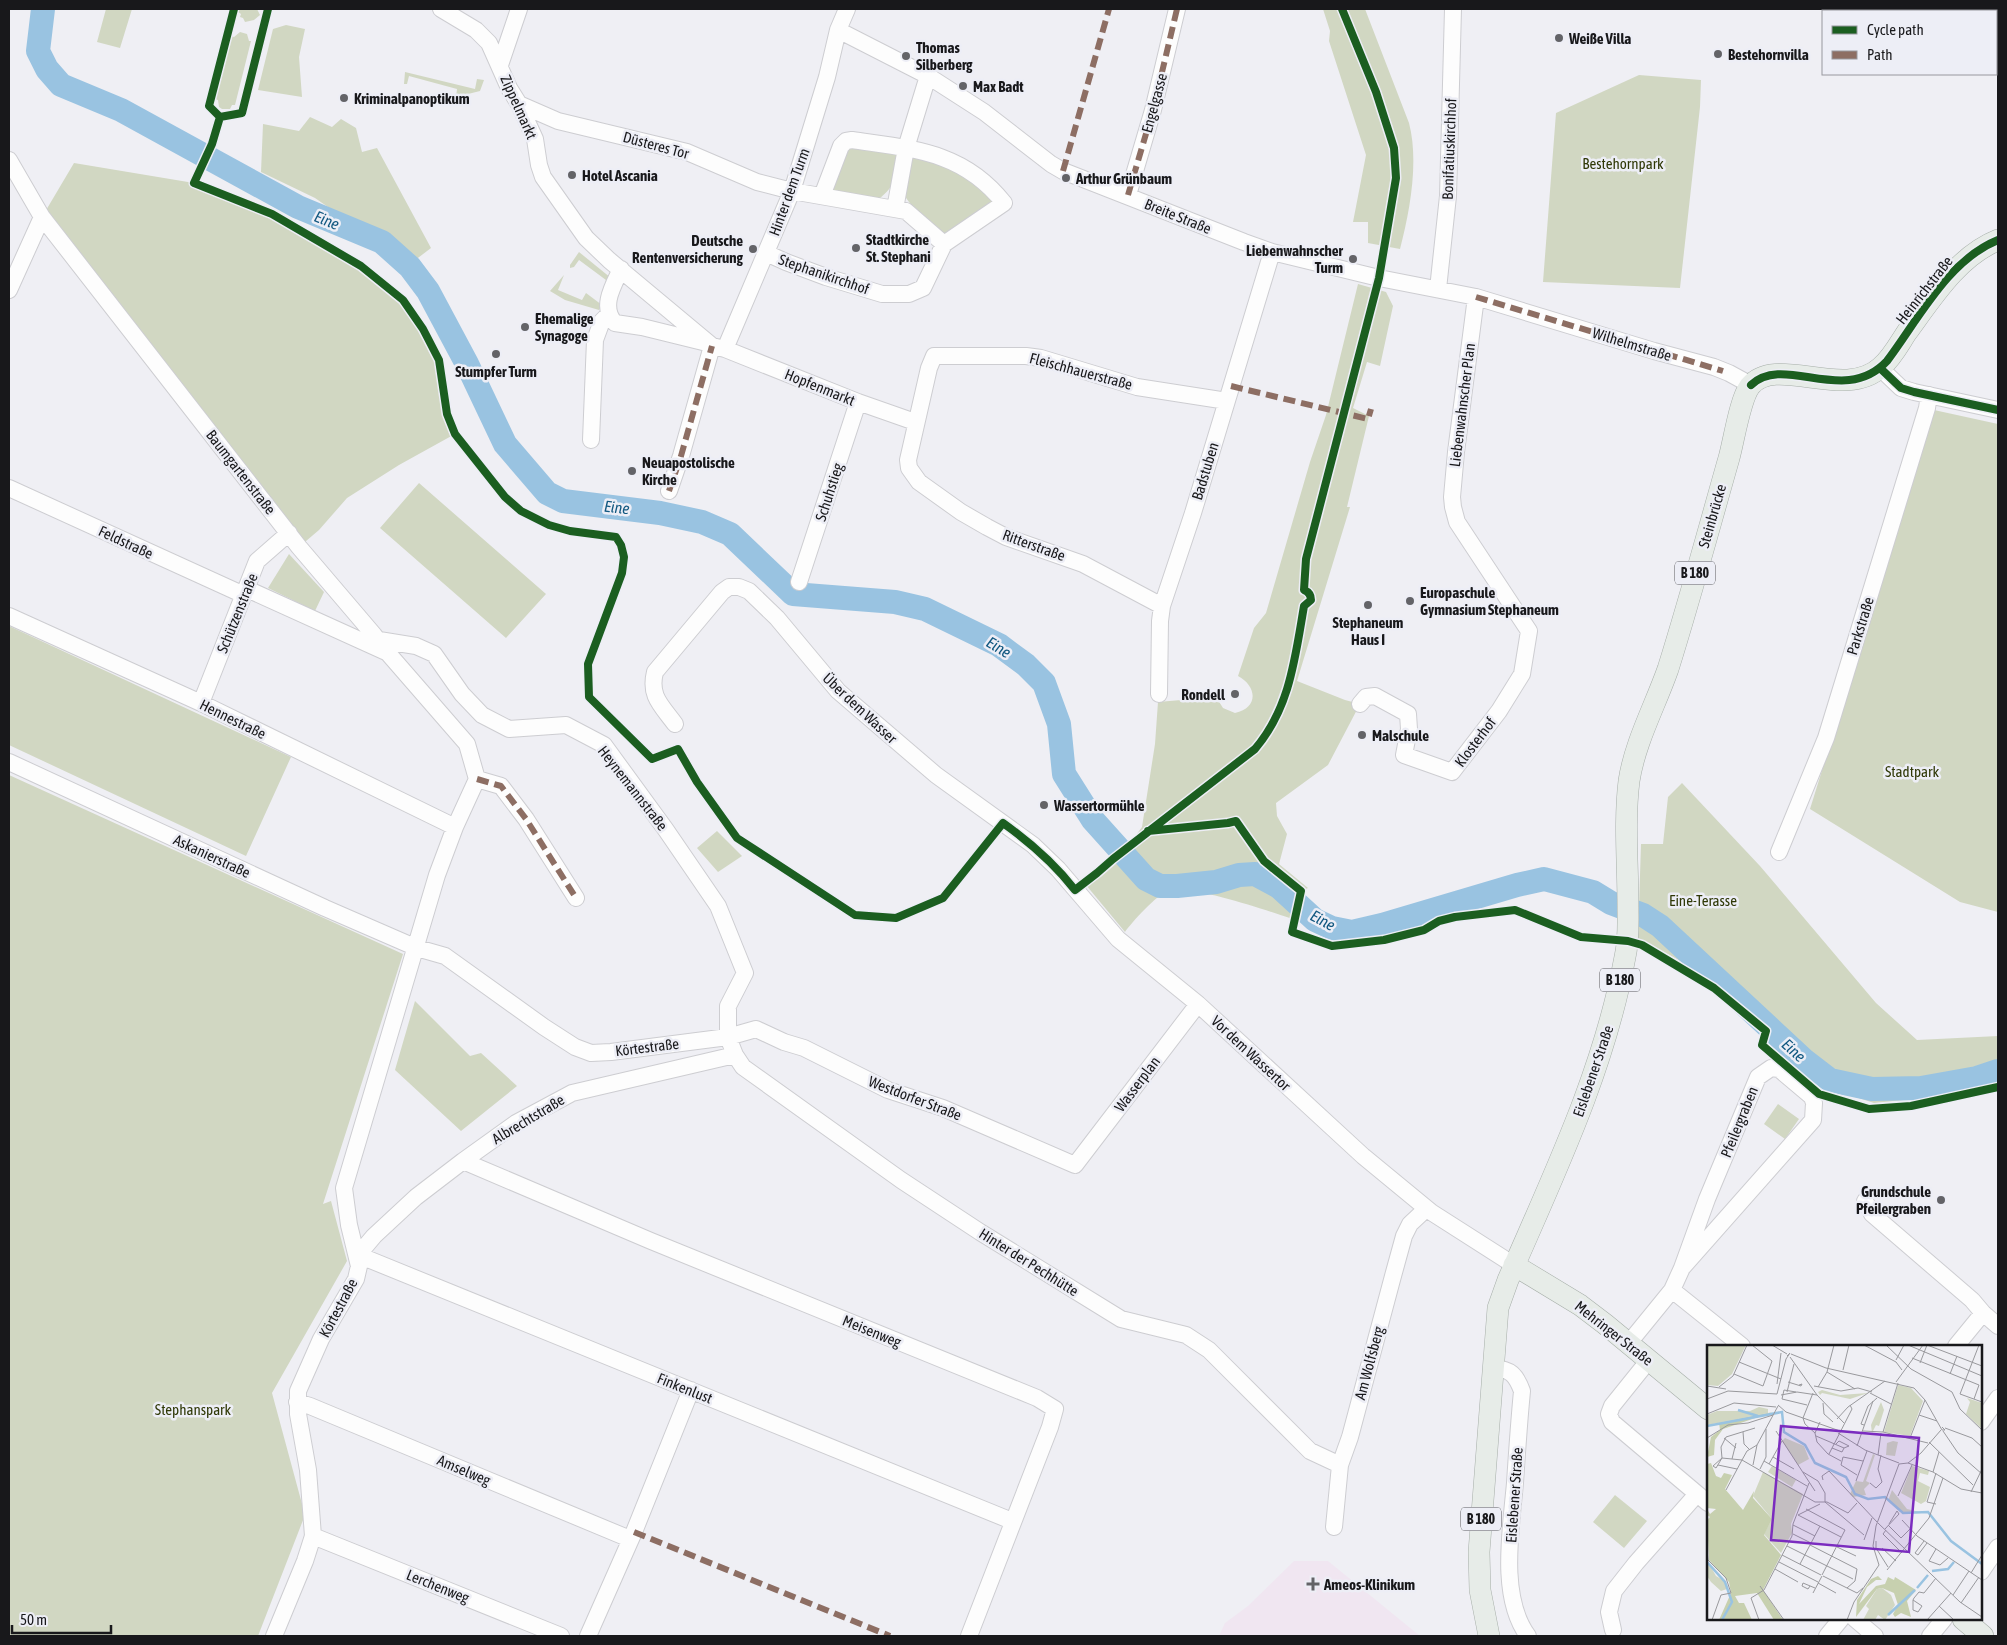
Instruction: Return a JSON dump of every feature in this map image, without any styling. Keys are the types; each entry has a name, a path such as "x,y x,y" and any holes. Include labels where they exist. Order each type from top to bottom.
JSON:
{"main road":[{"name":"Heinrichstraße","path":"1880,368 1959,265 1980,248 1998,240"},
{"path":"1751,385 1757,379 1772,375 1856,380 1866,377 1880,368"},
{"name":"Steinbrücke","path":"1634,760 1668,666 1727,464 1743,400 1751,385"},
{"name":"Eislebener Straße","path":"1489,1636 1480,1590 1479,1552 1498,1308 1514,1265 1578,1117 1597,1068 1621,977 1628,933 1628,794 1634,760"},
{"name":"Mehringer Straße","path":"1514,1265 1580,1306 1605,1324 1707,1408"},
{"path":"1964,1620 1983,1636"}],"street":[{"path":"441,9 476,30 489,42 500,65"},
{"name":"Zippelmarkt","path":"519,9 500,65 509,88 519,104 535,139 543,177 586,238 615,264"},
{"name":"Hinter dem Turm","path":"669,491 715,346 766,253 792,190 827,77 838,30 847,9"},
{"name":"Engelgasse","path":"1128,195 1153,110 1177,9"},
{"name":"Bonifatiuskirchhof","path":"1438,289 1448,196 1453,9"},
{"name":"Breite Straße","path":"838,30 928,76 984,112 1051,164 1063,171 1272,252 1379,278"},
{"path":"895,209 906,148 928,76"},
{"name":"Düsteres Tor","path":"519,104 558,121 687,152 757,182 792,190"},
{"path":"792,190 822,196 906,211 944,244 1004,203 990,186 973,172 944,157 906,148 846,141 841,146 822,196"},
{"name":"Baumgartenstraße","path":"9,160 42,217 289,533 467,744 477,780"},
{"path":"9,290 42,217"},
{"name":"Stephanikirchhof","path":"766,253 865,290 882,294 909,294 923,288 944,244"},
{"name":"Badstuben","path":"1158,694 1162,606 1272,252"},
{"path":"615,264 715,346 642,327 615,323 609,314 610,293 615,264"},
{"name":"Wilhelmstraße","path":"1379,278 1476,297 1714,368 1751,385"},
{"name":"Liebenwahnscher Plan","path":"1476,297 1456,452 1452,497 1454,514 1457,522 1529,631"},
{"path":"591,440 595,340 602,321 609,314"},
{"name":"Hopfenmarkt","path":"715,346 858,402 915,422"},
{"name":"Fleischhauerstraße","path":"915,422 934,356 1026,356 1041,358 1145,388 1227,401"},
{"path":"1880,368 1900,388 1998,410"},
{"name":"Parkstraße","path":"1779,852 1826,738 1927,408 1929,395"},
{"name":"Schuhstieg","path":"799,582 858,402"},
{"name":"Ritterstraße","path":"915,422 908,468 918,482 987,528 1006,537 1083,564 1162,606"},
{"name":"Feldstraße","path":"9,488 246,592 383,646"},
{"name":"Schützenstraße","path":"201,703 257,562 289,533"},
{"name":"Über dem Wasser","path":"675,724 657,699 652,685 655,672 722,592 729,587 739,586 749,591 777,618 838,691 936,775 1004,822"},
{"name":"Hennestraße","path":"9,616 201,703 456,827"},
{"name":"Klosterhof","path":"1360,704 1366,697 1375,696 1408,714 1409,729 1404,755 1452,772 1499,711 1522,674 1529,631"},
{"name":"Heynemannstraße","path":"383,646 416,646 434,654 462,694 482,715 509,729 566,725 604,745 718,906 745,973 728,1006 728,1037"},
{"name":"Askanierstraße","path":"9,762 417,948"},
{"path":"477,780 501,786 526,819 576,898"},
{"name":"Körtestraße","path":"274,1636 305,1561 313,1536 308,1470 297,1402 298,1391 321,1339 356,1279 359,1266 358,1255 349,1225 344,1188 437,876 477,780"},
{"name":"Vor dem Wassertor","path":"1004,822 1033,845 1058,869 1118,939 1198,1004 1348,1144 1426,1209 1514,1265"},
{"name":"Körtestraße","path":"417,948 445,956 544,1027 575,1047 591,1052 611,1052 728,1037 756,1029"},
{"name":"Wasserplan","path":"1075,1165 1198,1004"},
{"name":"Westdorfer Straße","path":"756,1029 784,1042 804,1048 888,1090 943,1108 1075,1165"},
{"name":"Hinter der Pechhütte","path":"728,1037 735,1055 743,1067 901,1180 980,1232 1121,1319 1186,1335 1209,1350 1310,1451 1340,1465"},
{"name":"Albrechtstraße","path":"358,1255 374,1236 416,1197 463,1161 516,1123 572,1092 735,1055"},
{"name":"Pfeilergraben","path":"1628,1344 1672,1290 1707,1199 1758,1077 1771,1068 1779,1068 1812,1096 1814,1103 1813,1120 1682,1268"},
{"name":"Meisenweg","path":"463,1161 651,1242 1037,1398 1055,1409 1050,1427 969,1636"},
{"path":"1865,1201 1872,1214 1972,1300 1998,1326"},
{"name":"Am Wolfsberg","path":"1334,1527 1340,1465 1350,1437 1404,1236 1410,1224 1426,1209"},
{"name":"Finkenlust","path":"358,1255 1012,1521"},
{"path":"1672,1290 1741,1345"},
{"path":"1957,1345 1983,1313"},
{"path":"1613,1634 1609,1612 1614,1591 1636,1563 1703,1499 1612,1422 1609,1414 1612,1406 1649,1360"},
{"name":"Eislebener Straße","path":"1493,1368 1509,1372 1517,1379 1522,1391 1509,1549 1511,1589 1516,1610 1523,1629 1528,1636"},
{"path":"588,1636 691,1390"},
{"path":"1982,1421 1998,1398"},
{"name":"Amselweg","path":"297,1402 630,1539"},
{"name":"Lerchenweg","path":"313,1536 561,1636"},
{"path":"1982,1571 1998,1547"},
{"path":"1827,1636 1840,1620"},
{"path":"1856,1620 1875,1636"},
{"path":"1930,1636 1943,1620"}],"shaded area":[{"name":"Ameos-Klinikum","path":"1294,1561 1328,1561 1420,1636 1219,1636 1225,1623 1248,1606"}],"green space":[{"path":"106,9 132,9 120,48 97,42"},
{"path":"238,9 257,9 260,15 254,20 245,22 240,17 241,14 237,11"},
{"path":"1323,9 1365,9 1409,123 1413,153 1412,186 1400,249 1368,243 1368,222 1353,222 1366,155 1329,41 1330,31"},
{"path":"286,25 305,29 299,57 302,97 258,90 273,29"},
{"path":"240,32 247,34 249,41 251,41 235,105 232,105 230,109 222,109 219,107 218,100 215,99 231,36 234,37"},
{"path":"405,72 475,89 477,79 484,80 480,91 456,97 457,89 409,76 407,84 404,84"},
{"name":"Bestehornpark","path":"1639,75 1701,80 1700,107 1680,288 1543,282 1556,113"},
{"path":"310,117 332,127 341,119 356,128 362,152 377,148 431,248 410,264 315,198 261,172 263,124 299,131"},
{"path":"852,144 896,151 899,156 893,183 887,192 875,202 830,194 843,148"},
{"path":"911,154 962,170 998,202 948,236 924,218 904,195"},
{"path":"74,163 194,183 272,214 361,266 403,300 423,329 439,360 447,414 455,434 399,465 347,498 319,530 299,547 42,217"},
{"path":"579,252 611,278 602,295 606,280 579,260 574,267 570,268"},
{"path":"564,275 558,290 582,300 586,293 602,305 599,310 565,300 550,291"},
{"path":"1358,284 1386,292 1393,306 1380,366 1367,362 1353,408 1369,416 1347,507 1350,507 1297,681 1360,704 1328,765 1276,803 1277,816 1287,834 1279,864 1308,888 1301,891 1295,920 1250,905 1210,895 1192,891 1167,891 1151,903 1125,932 1086,885 1122,854 1142,827 1155,744 1158,702 1216,697 1223,708 1235,713 1248,707 1252,702 1253,696 1249,685 1238,676 1254,628 1266,613 1310,462 1326,415"},
{"name":"Stadtpark","path":"1934,410 1998,424 1998,912 1960,902 1810,809"},
{"path":"419,483 546,594 506,638 380,528"},
{"path":"289,554 324,592 315,611 268,588"},
{"path":"9,626 291,757 246,856 9,745"},
{"name":"Stephanspark","path":"9,775 403,954 323,1204 331,1201 347,1261 272,1393 305,1515 258,1636 9,1636"},
{"name":"Eine-Terasse","path":"1682,783 1760,866 1876,1003 1917,1040 1998,1036 1998,1084 1953,1095 1874,1103 1828,1088 1764,1019 1712,978 1638,938 1641,844 1663,844 1668,797"},
{"path":"717,831 742,856 718,872 697,848"},
{"path":"415,1001 470,1056 481,1053 517,1086 461,1131 395,1070"},
{"path":"1778,1104 1799,1119 1785,1139 1764,1124"},
{"path":"1615,1495 1647,1521 1624,1548 1593,1522"}],"waterway":[{"name":"Eine","path":"43,9 38,51 47,69 61,85 121,110 298,207 382,242 410,267 428,291 467,364 505,444 547,493 563,501 660,513 702,522 730,534 793,594 895,602 925,609 999,645 1026,665 1044,683 1059,724 1064,774 1093,820 1146,879 1160,886 1177,886 1216,882 1239,875 1255,874 1279,887 1315,920 1332,928 1352,932 1544,879 1593,892 1611,903 1643,915 1660,926 1804,1060 1830,1080 1872,1089 1921,1088 1977,1078 1998,1071"}],"marked path":[{"path":"1063,171 1109,9"},
{"path":"1128,195 1153,110 1177,9"},
{"path":"1476,297 1723,371"},
{"path":"669,491 681,456 712,346"},
{"path":"1231,386 1368,419 1371,409"},
{"path":"477,779 501,786 526,819 576,898"},
{"path":"634,1532 890,1636"}],"cycle path":[{"path":"220,117 209,106 234,9"},
{"path":"220,117 242,113 268,9"},
{"path":"220,117 212,144 194,183 272,214 361,266 403,300 423,329 439,360 447,414 455,434 505,497 521,511 549,525 570,531 616,537 621,545 624,557 622,573 588,664 589,697 652,759 678,749 697,782 737,838 855,915 896,918 943,898 1003,823 1042,854 1075,890 1255,749 1276,717 1284,699 1294,663 1304,606 1311,600 1309,594 1304,590 1306,559 1379,278 1396,178 1394,148 1376,92 1342,9"},
{"path":"1751,385 1765,377 1781,374 1834,380 1852,380 1870,374 1887,361 1949,276 1980,249 1998,240"},
{"path":"1880,368 1901,388 1998,410"},
{"path":"1148,831 1236,821 1264,861 1301,891 1292,932 1332,946 1384,940 1424,930 1439,921 1455,917 1515,910 1581,937 1628,941 1642,945 1714,988 1766,1031 1762,1045 1819,1094 1869,1109 1911,1106 1998,1087"}],"place":[{"name":"Weiße Villa","path":"1559,38"},
{"name":"Bestehornvilla","path":"1718,54"},
{"name":"Thomas Silberberg","path":"906,56"},
{"name":"Max Badt","path":"963,86"},
{"name":"Kriminalpanoptikum","path":"344,98"},
{"name":"Hotel Ascania","path":"572,175"},
{"name":"Arthur Grünbaum","path":"1066,178"},
{"name":"Stadtkirche St. Stephani","path":"856,248"},
{"name":"Deutsche Rentenversicherung","path":"753,249"},
{"name":"Liebenwahnscher Turm","path":"1353,259"},
{"name":"Ehemalige Synagoge","path":"525,327"},
{"name":"Stumpfer Turm","path":"496,354"},
{"name":"Neuapostolische Kirche","path":"632,471"},
{"name":"Europaschule Gymnasium Stephaneum","path":"1410,601"},
{"name":"Stephaneum Haus I","path":"1368,605"},
{"name":"Rondell","path":"1235,694"},
{"name":"Malschule","path":"1362,735"},
{"name":"Wassertormühle","path":"1044,805"},
{"name":"Grundschule Pfeilergraben","path":"1941,1200"},
{"name":"Ameos-Klinikum","path":"1313,1584"}]}
